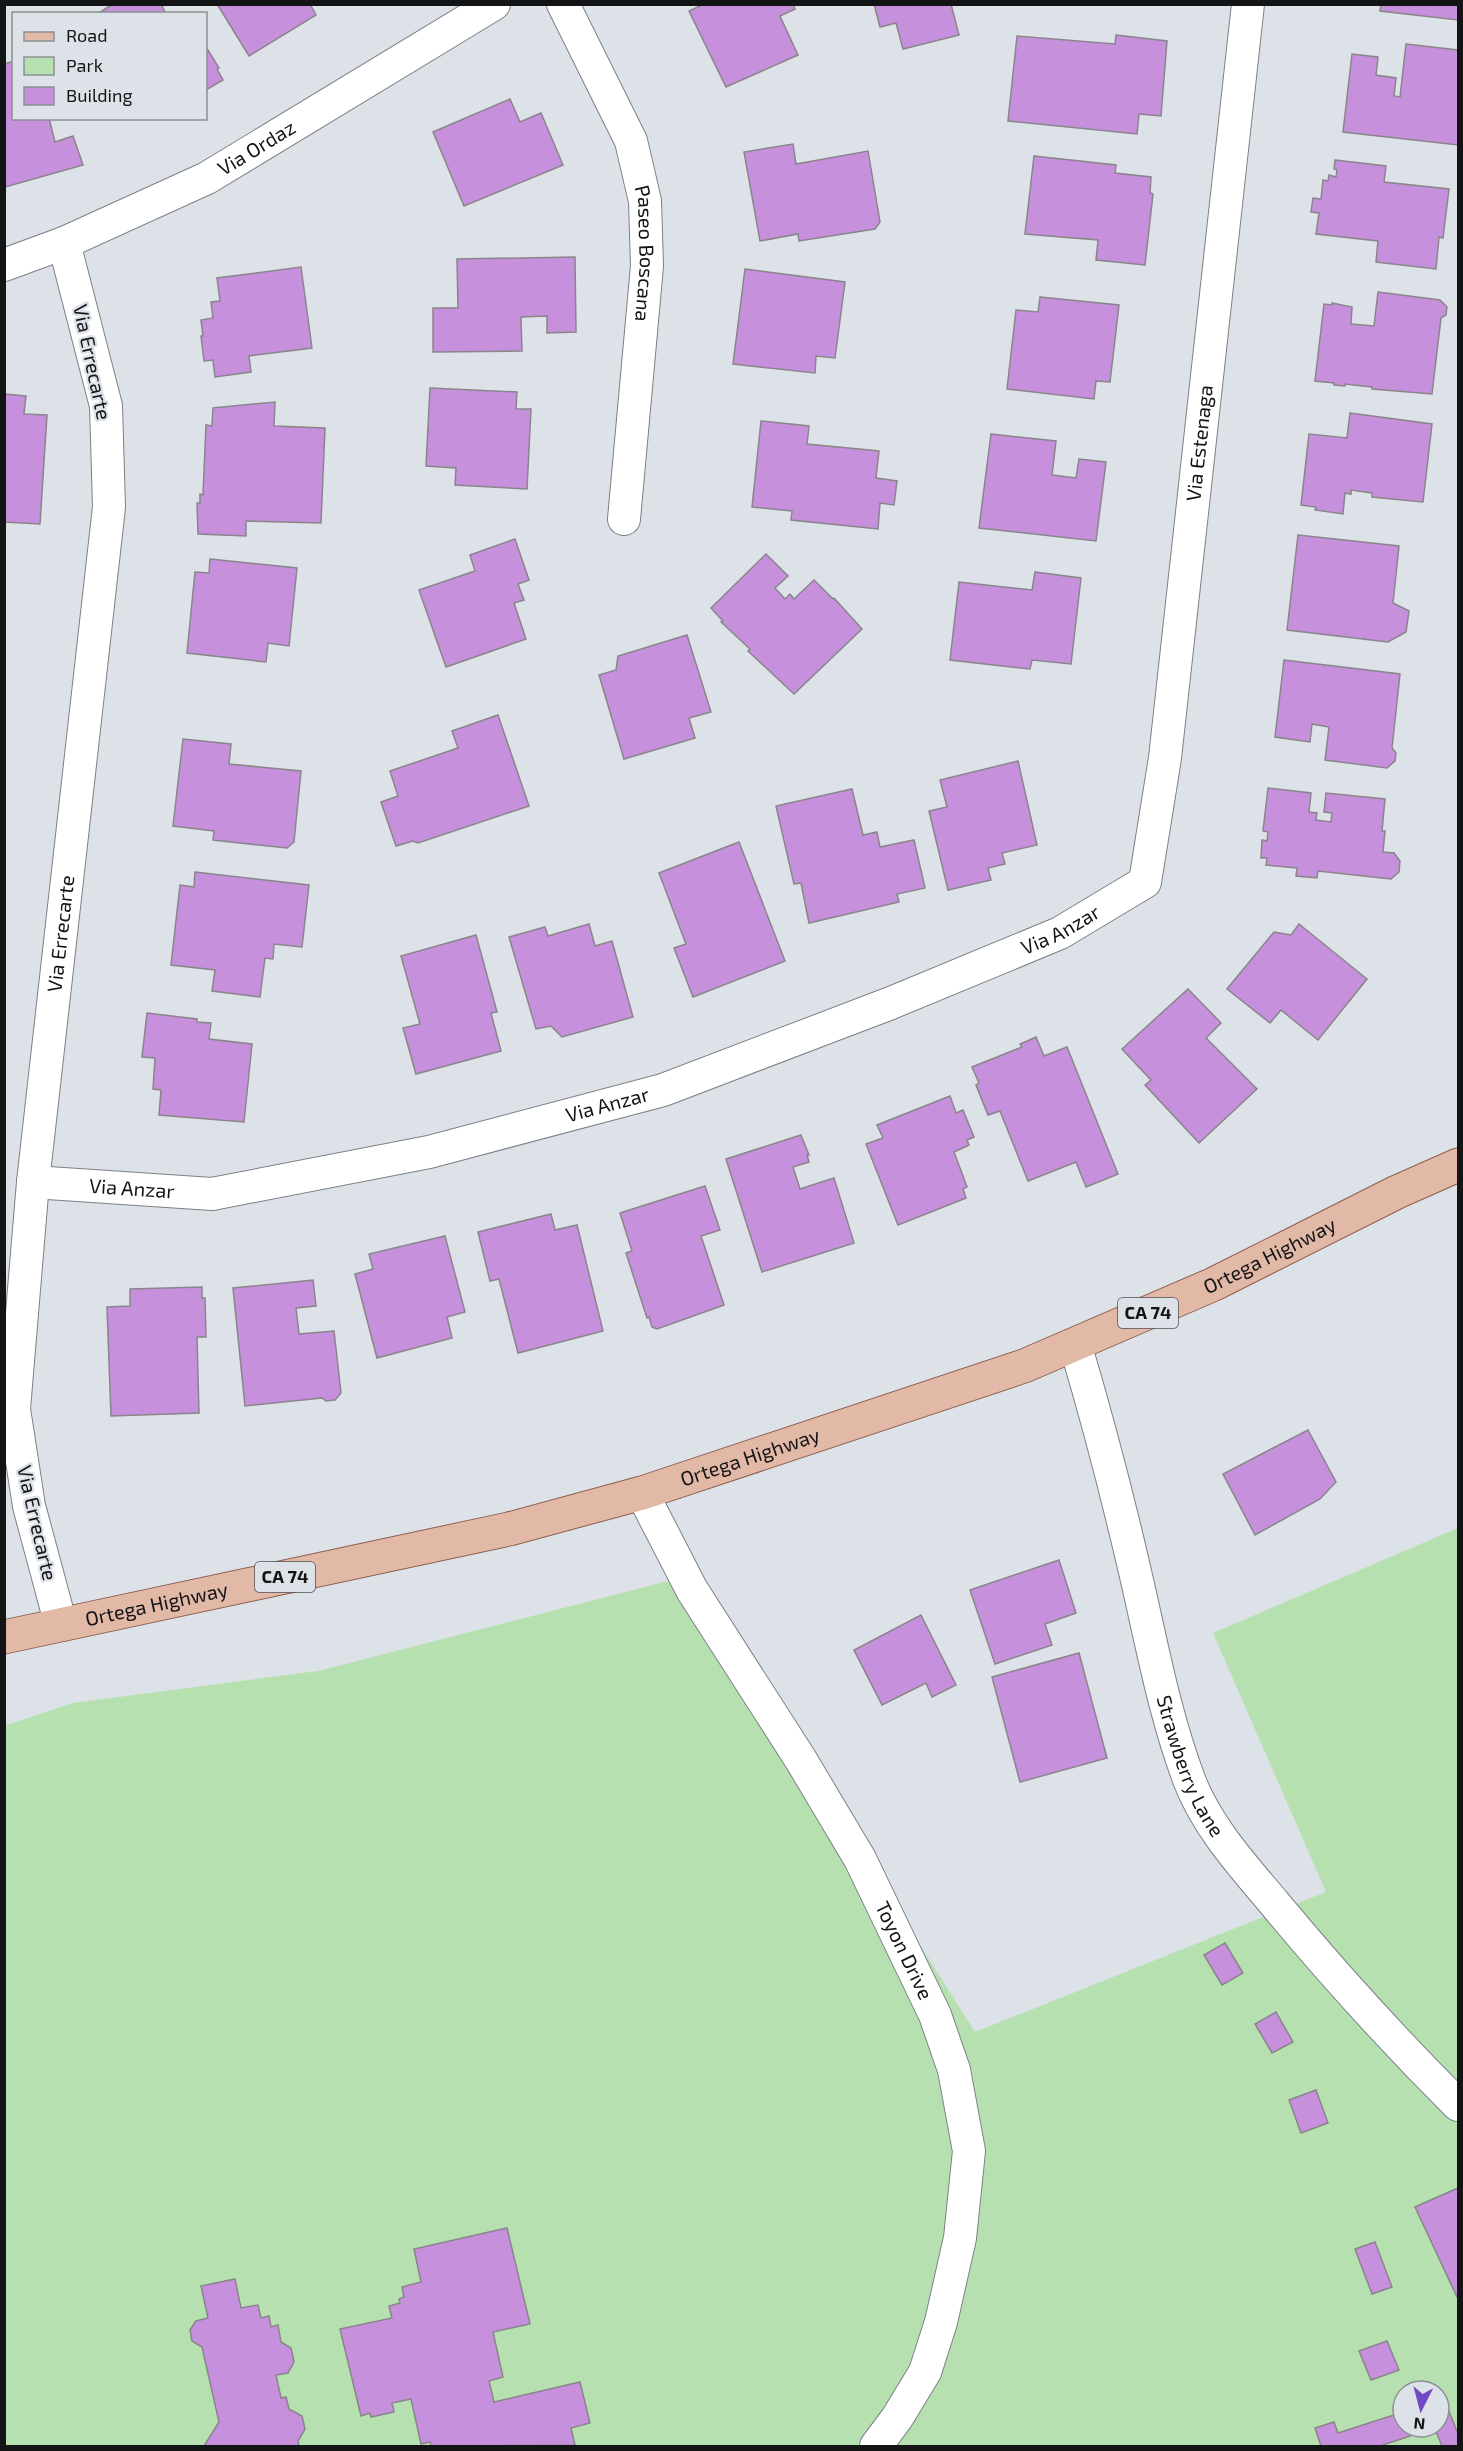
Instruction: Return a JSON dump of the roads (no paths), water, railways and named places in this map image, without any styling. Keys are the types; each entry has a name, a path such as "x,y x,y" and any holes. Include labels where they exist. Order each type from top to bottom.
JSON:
{"main road":[{"name":"Ortega Highway","path":"4,1637 509,1529 642,1493 1024,1366 1214,1284 1397,1192 1458,1165"}],"street":[{"name":"Via Ordaz","path":"4,265 64,243 207,178 494,4"},
{"name":"Paseo Boscana","path":"563,4 632,141 645,201 647,266 624,519"},
{"name":"Via Estenaga","path":"1145,882 1165,758 1248,4"},
{"name":"Via Errecarte","path":"61,1625 29,1506 14,1409 33,1182 109,507 106,406 64,243"},
{"name":"Via Anzar","path":"33,1182 212,1194 429,1152 652,1093 891,1003 1060,933 1145,882"},
{"name":"Strawberry Lane","path":"1075,1344 1110,1463 1152,1643 1191,1784 1223,1843 1396,2043 1458,2104"},
{"name":"Toyon Drive","path":"642,1493 692,1590 801,1760 860,1859 935,2015 954,2070 969,2151 960,2238 941,2322 925,2372 897,2418 876,2446"}]}
